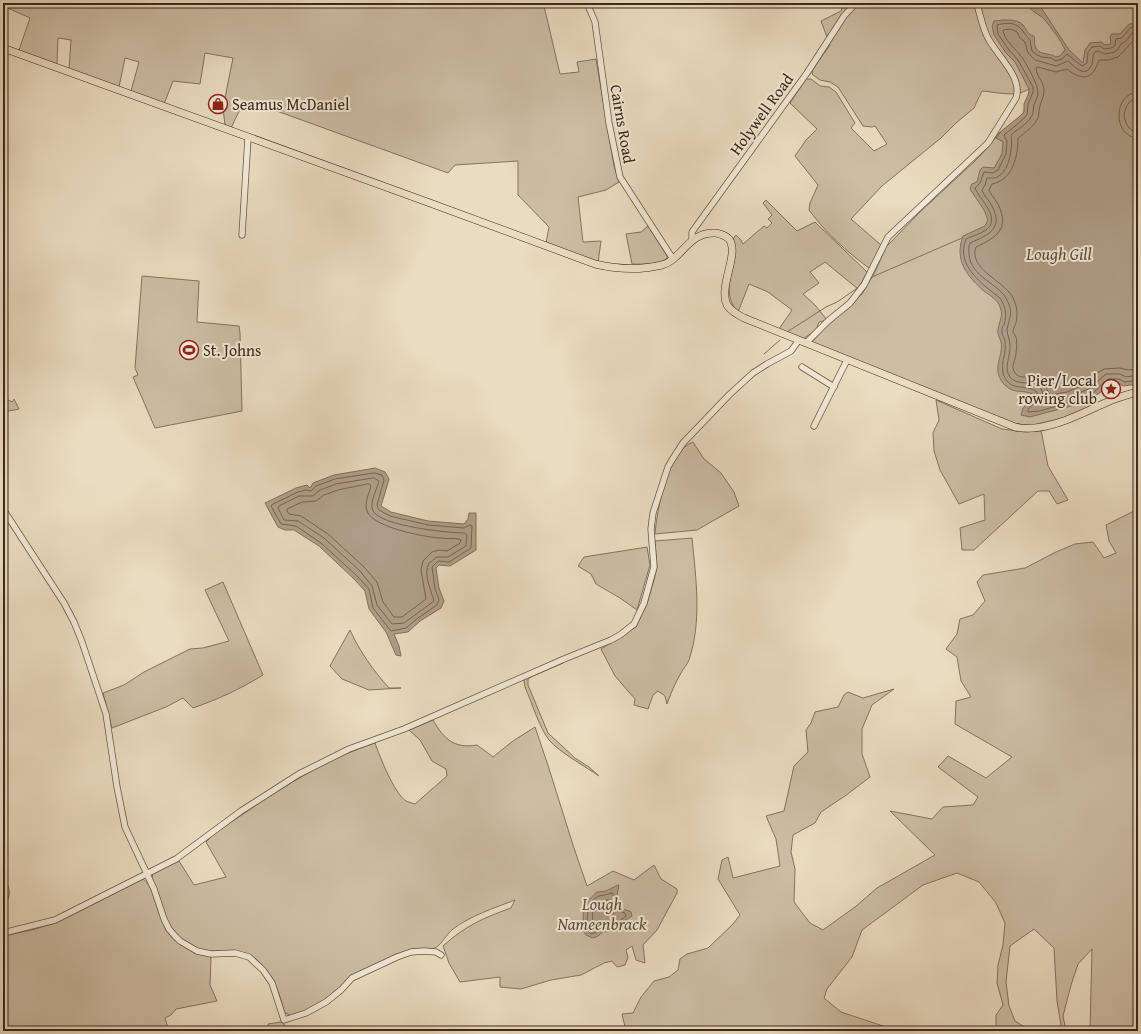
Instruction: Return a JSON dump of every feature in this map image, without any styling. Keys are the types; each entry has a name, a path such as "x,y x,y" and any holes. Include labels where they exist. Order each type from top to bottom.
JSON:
{"main road":[{"path":"3,48 595,264 611,267 646,268 664,265 673,259 692,241 703,235 712,233 722,234 727,237 732,244 725,295 727,305 733,312 744,318 1003,423 1026,430 1062,422 1111,400 1138,392"}],"street":[{"name":"Cairns Road","path":"587,3 595,22 609,122 620,176 673,259"},
{"name":"Holywell Road","path":"692,241 692,232 807,73 844,16 856,3"},
{"path":"3,933 55,920 176,859 241,811 299,774 349,749 404,729 611,640 630,628 634,624 644,603 652,578 654,567 651,529 653,513 668,467 683,443 753,373 791,351 850,303 864,285 888,237 988,143 1016,98 1019,91 1016,83 1008,67 988,37 978,8 978,3"},
{"path":"242,235 248,138"},
{"path":"814,426 847,360"},
{"path":"802,366 834,387"},
{"path":"3,509 61,598 74,622 106,714 118,794 125,827 154,889 164,919 174,935 197,951 211,954 235,953 249,957 263,970 272,983 284,1020 306,1013 326,1002 342,990 352,978 396,957 411,952 424,951 436,952 441,955"}],"shaded area":[{"path":"3,3 561,3 544,6 560,74 579,72 577,62 596,59 614,166 619,182 606,190 578,197 583,242 601,241 598,263 546,243 549,227 518,195 518,161 455,165 448,173 263,106 261,109 243,103 231,128 225,125 223,108 233,58 205,53 200,84 173,81 164,104 131,91 139,62 125,58 119,87 69,69 71,40 58,38 57,64 22,52 19,50 30,18 3,6"},
{"path":"844,3 1138,3 1138,125 1113,113 1086,370 1103,390 1094,397 1097,403 1063,418 1027,426 1004,421 812,342 826,326 862,294 875,272 886,247 919,213 976,160 999,133 1014,122 1024,112 1029,91 1029,89 1024,92 1012,94 982,91 974,108 941,138 882,186 851,219 881,245 871,267 869,268 837,241 809,210 810,203 818,185 795,156 806,140 817,129 790,103 806,79 811,79 820,86 829,87 836,92 855,123 851,128 874,151 887,144 875,126 863,126 838,87 830,82 820,80 812,74 813,69 830,45 821,21 841,11"},
{"path":"766,200 797,231 815,222 867,272 858,289 825,262 810,272 819,283 803,294 815,305 827,320 819,322 816,330 803,339 779,329 792,310 768,292 749,284 738,312 729,295 735,249 733,239 736,235 743,244 764,226 767,228 772,223 768,219 772,215 763,203"},
{"path":"648,226 667,256 667,259 654,263 632,264 626,234 641,232"},
{"name":"St. Johns","path":"142,276 199,281 197,322 239,326 242,411 155,428 133,377 138,375 135,368"},
{"path":"3,397 12,402 14,399 19,409 3,412"},
{"path":"936,400 1002,429 1026,432 1041,430 1048,466 1068,500 1057,504 1049,491 1038,491 974,550 962,550 960,528 985,520 984,494 959,504 940,470 934,451 933,433 939,420"},
{"path":"693,442 704,459 721,473 734,492 739,506 697,530 655,534 658,510 665,482 677,457 684,448"},
{"path":"1138,509 1138,1031 1090,1031 1092,949 1078,964 1063,1016 1066,1031 1062,1031 1057,1001 1054,948 1034,929 1010,946 1006,982 1009,1006 1015,1021 1031,1031 996,1031 996,1015 1003,1005 997,983 998,965 1003,945 1005,923 996,903 979,882 957,873 923,885 862,930 852,957 827,989 824,998 841,1012 895,1030 903,1031 626,1031 622,1014 633,1013 641,997 654,981 669,977 678,970 680,959 687,954 708,948 733,924 740,915 718,879 722,860 728,857 733,878 780,866 776,839 766,816 784,811 794,766 808,752 806,730 811,723 815,712 838,707 844,695 848,692 863,698 894,689 872,705 862,729 862,754 870,777 821,812 815,823 793,835 791,852 795,869 794,902 810,923 823,930 855,907 877,888 935,855 890,811 932,819 943,807 973,805 978,797 938,767 948,756 986,778 1012,757 955,724 956,701 971,697 961,681 957,657 946,649 957,634 960,619 973,615 985,601 977,582 983,575 1025,568 1075,544 1093,542 1104,558 1116,553 1109,541 1106,525"},
{"path":"692,538 697,615 696,630 689,660 677,681 667,704 665,696 658,691 653,695 648,709 634,705 635,699 615,676 601,649 636,627 647,604 657,567 655,541"},
{"path":"647,547 650,565 637,610 596,584 591,574 578,566 584,557"},
{"path":"223,582 263,675 246,685 193,708 183,698 166,707 112,728 103,693 124,685 144,672 190,649 203,648 229,641 205,590"},
{"path":"350,630 367,660 389,688 401,688 369,690 342,679 330,666"},
{"path":"563,663 528,679 528,685 548,733 575,758 599,776 553,745 545,735 525,687 524,681 528,676"},
{"path":"433,720 441,732 450,741 462,745 477,745 493,757 513,741 535,727 587,886 613,871 634,880 654,865 661,879 677,889 677,893 657,930 643,945 645,963 636,960 632,946 626,950 628,957 625,965 617,967 612,961 604,963 581,975 551,980 521,989 500,987 500,977 460,982 449,963 443,946 459,933 475,923 511,908 515,900 482,913 460,924 453,929 435,948 425,949 353,975 336,993 306,1011 291,1016 284,1012 275,984 264,967 257,960 240,952 203,950 179,938 165,918 152,878 153,873 179,861 194,885 226,877 206,842 215,833 292,782 332,760 375,743 380,757 397,791 406,801 415,804 447,776 446,769 432,761 420,740 409,730"},
{"path":"143,879 150,887 164,926 170,935 180,944 198,953 211,957 210,985 217,1001 176,1009 171,1015 165,1018 170,1031 3,1031 3,970 6,969 3,965 3,936 32,930 58,922"},
{"path":"3,882 7,883 9,892 7,901 3,906"},
{"path":"281,1022 284,1024 286,1031 269,1031 268,1024"}],"water":[{"name":"Lough Gill","path":"1028,3 1038,3 1069,50 1083,63 1085,50 1090,43 1101,42 1105,45 1111,44 1110,36 1112,34 1120,34 1129,24 1138,23 1138,104 1133,116 1138,125 1138,384 1123,386 1119,383 1109,383 1094,397 1071,406 1030,417 1021,415 1023,408 1034,399 1034,395 1026,392 1015,391 1007,387 1000,378 998,372 1001,342 998,332 1002,313 998,302 985,292 968,274 961,260 960,253 963,236 985,226 988,220 984,210 970,189 972,184 977,182 980,170 983,167 994,168 1002,154 1003,142 996,138 1024,112 1024,104 1029,93 1029,89 1015,62 1006,53 994,35 992,26 994,21 1017,21 1023,25 1028,33 1034,36 1036,49 1041,53 1056,57 1060,56 1065,50 1059,38 1045,20 1031,9"},
{"path":"375,468 385,472 389,479 381,506 391,512 428,521 464,524 468,519 469,513 476,513 476,550 450,566 439,565 436,568 439,588 444,601 441,608 420,621 408,632 394,634 401,656 396,655 386,632 369,609 365,591 319,546 294,530 285,530 278,527 265,503 296,488 307,485 310,488 313,483 334,475"},
{"name":"Lough Nameenbrack","path":"618,885 617,895 620,907 631,912 632,916 607,932 604,931 598,936 593,938 586,935 584,932 583,915 585,906 597,892 606,891"}],"waterway":[{"path":"872,277 962,238"},
{"path":"787,332 859,287"},
{"path":"764,354 780,340"}],"place":[{"name":"Seamus McDaniel","path":"218,104"},
{"name":"St. Johns","path":"189,350"},
{"name":"Pier/Local rowing club","path":"1111,389"}]}
